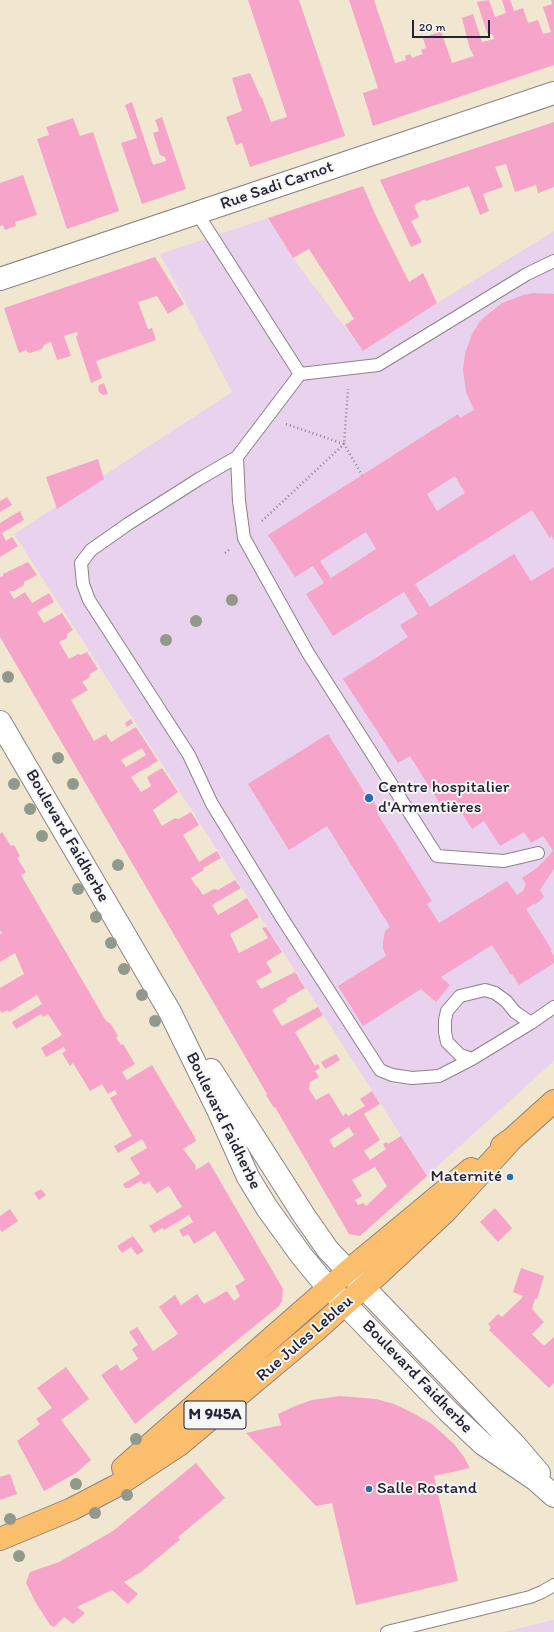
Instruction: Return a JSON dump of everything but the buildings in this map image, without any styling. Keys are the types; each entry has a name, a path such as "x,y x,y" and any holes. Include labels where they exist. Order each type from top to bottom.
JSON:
{"main road":[{"name":"Rue Jules Lebleu","path":"0,1539 72,1509 138,1473 179,1445 364,1288 446,1211 513,1138 554,1101"},
{"name":"Rue Jules Lebleu","path":"72,1509 145,1450 348,1271 461,1176 513,1138"}],"street":[{"name":"Rue Sadi Carnot","path":"0,280 554,93"},
{"name":"Boulevard Faidherbe","path":"0,722 170,1012 257,1192 301,1255 448,1411 477,1439 494,1453 536,1480 554,1496"},
{"name":"Boulevard Faidherbe","path":"170,1012 213,1072 320,1239 348,1271 527,1459 542,1477 554,1496"}],"lane":[{"path":"197,213 300,374"},
{"path":"554,261 527,274 378,365 300,374 237,457 128,524 91,550 80,563 83,584 89,600 189,755 220,818 282,918 380,1070 392,1075 412,1078 439,1076 472,1059 554,1007"},
{"path":"237,457 239,501 244,538 308,653 437,856 504,861 538,853"},
{"path":"472,1059 460,1055 454,1050 448,1042 445,1032 448,1011 460,996 485,990 495,993 506,1001 515,1012 531,1022"},
{"path":"388,1632 530,1597 554,1585"}],"path":[{"path":"350,368 344,444 362,475"},
{"path":"268,417 344,444"},
{"path":"225,553 244,538 344,444"}],"shaded area":[{"name":"Centre hospitalier d'Armentières","path":"268,218 293,258 363,351 421,313 554,231 554,1061 427,1176 14,534 232,392 160,254"},
{"path":"554,1620 554,1632 504,1632"}],"place":[{"name":"Centre hospitalier d'Armentières","path":"369,798"},
{"name":"Maternité","path":"510,1177"},
{"name":"Salle Rostand","path":"369,1489"}]}
